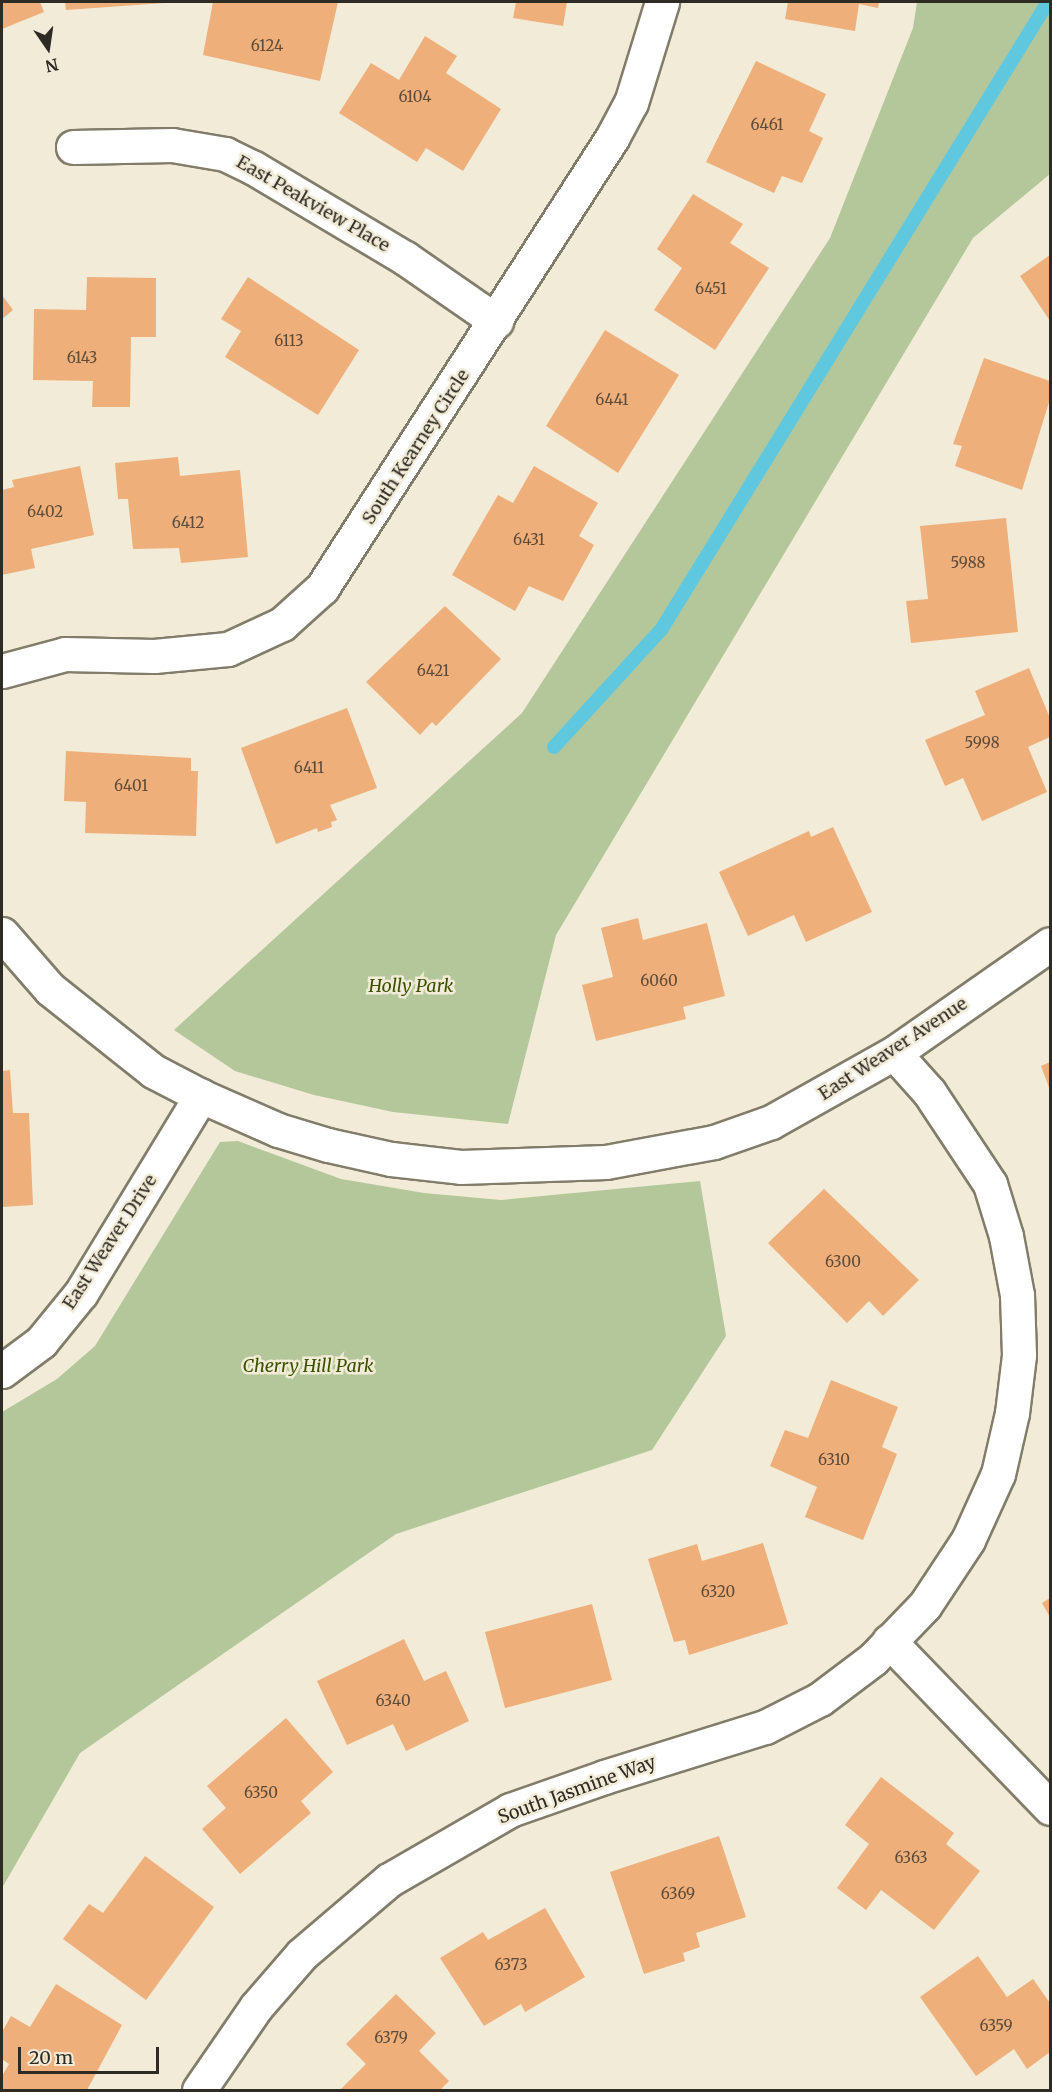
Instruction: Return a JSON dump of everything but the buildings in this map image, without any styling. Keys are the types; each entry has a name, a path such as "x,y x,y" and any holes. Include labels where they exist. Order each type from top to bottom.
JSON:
{"street":[{"name":"South Kearney Circle","path":"2,671 65,654 205,653 228,649 282,624 322,588 347,554 496,321 631,103 662,2"},
{"name":"East Peakview Place","path":"73,147 172,145 225,154 254,168 405,258 496,321"},
{"name":"East Weaver Avenue","path":"2,933 50,989 153,1071 201,1096 278,1130 391,1159 461,1167 606,1162 714,1142 771,1122 894,1053 1050,944"},
{"name":"South Jasmine Way","path":"199,2091 256,2007 302,1954 334,1923 404,1869 510,1810 604,1777 765,1727 820,1699 873,1659 925,1605 968,1540 998,1474 1012,1413 1019,1354 1017,1295 1006,1236 990,1184 929,1092 894,1053"},
{"name":"East Weaver Drive","path":"2,1371 41,1342 81,1293 201,1096"},
{"path":"889,1641 1050,1808"}],"green space":[{"name":"Holly Park","path":"917,2 1050,2 1050,174 973,238 556,935 508,1124 393,1112 314,1095 235,1071 174,1030 522,713 830,238 913,28"},
{"name":"Cherry Hill Park","path":"238,1141 341,1179 424,1193 501,1200 700,1181 726,1336 652,1450 396,1534 80,1753 2,1888 2,1412 57,1379 95,1346 220,1142"}],"waterway":[{"path":"554,747 661,630 1048,2"}]}
